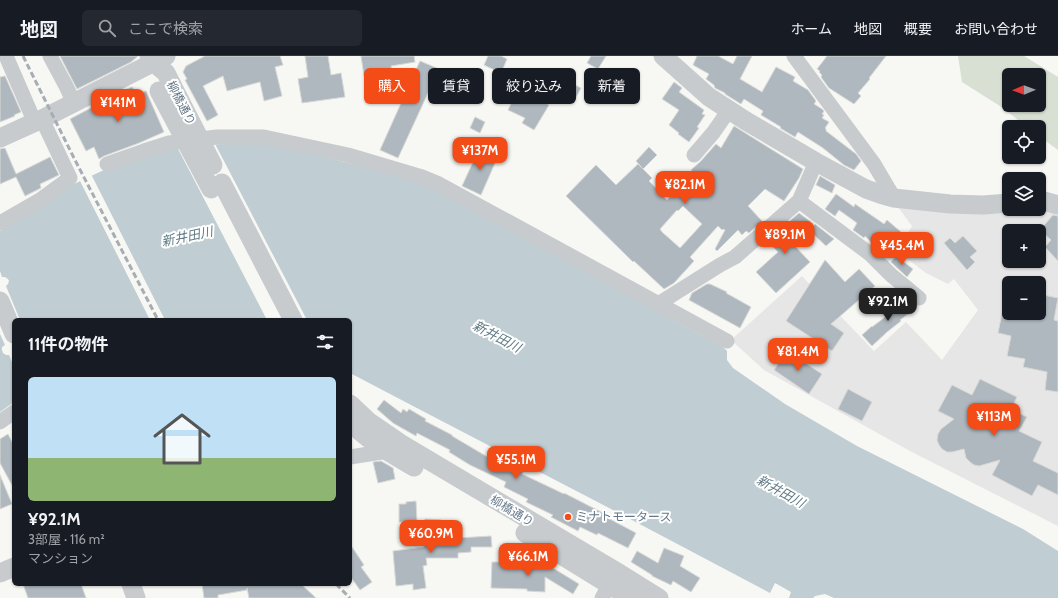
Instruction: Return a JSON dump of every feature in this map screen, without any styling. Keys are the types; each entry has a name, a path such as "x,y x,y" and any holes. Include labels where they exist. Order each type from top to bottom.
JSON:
{"street":[{"path":"0,223 40,200 70,178 38,121 6,56"},
{"path":"50,56 74,103"},
{"path":"663,56 708,97 816,162 866,189 894,198 950,204 983,205 1002,204"},
{"path":"794,56 874,164 894,198"},
{"path":"0,138 74,103 156,58"},
{"name":"柳橋通り","path":"156,58 153,80 165,88 292,318"},
{"name":"柳橋通り","path":"165,88 279,318"},
{"path":"694,155 713,134 729,110"},
{"path":"107,164 169,144 217,137 264,136 348,155 422,177 439,184 727,341"},
{"path":"658,304 735,257 799,201 816,162"},
{"path":"799,201 870,254 891,275 919,298"},
{"path":"1046,202 1058,205"},
{"path":"0,301 12,329"},
{"name":"柳橋通り","path":"352,408 359,424 388,452 631,598"},
{"path":"0,422 12,413"},
{"name":"柳橋通り","path":"359,424 403,445 610,585 659,598"},
{"path":"352,457 388,452"},
{"path":"0,573 12,568"},
{"path":"132,586 136,598"}],"shaded area":[{"path":"958,56 1024,56 1043,68 1002,68 1002,107 962,82"},
{"path":"1046,70 1058,77 1058,150 1046,141 1046,120 1018,120 1008,112 1046,112"},
{"path":"898,207 963,213 1002,212 1002,216 1046,216 1046,212 1058,215 1058,526 910,451 764,370 731,340 802,276 874,351 906,322 942,360 978,310 954,279 948,284 926,273 897,251 912,226"}],"water":[{"name":"新井田川","path":"263,141 419,181 723,347 727,351 727,360 733,368 785,404 857,446 1023,529 1058,551 1058,598 834,598 825,594 815,596 813,598 789,598 791,592 775,583 770,593 352,374 352,318 12,318 12,403 0,412 0,231 72,185 106,169 167,148"}],"pier":[{"path":"213,140 306,318 266,318 176,145"},
{"path":"91,174 164,318 149,318 79,179"},
{"path":"0,271 2,277 5,277 9,281 6,286 19,318 12,318 12,362 9,355 3,353 2,347 5,345 0,334"}],"building":[{"path":"60,56 138,56 131,62 77,89"},
{"path":"205,56 280,56 283,65 275,67 282,96 264,101 260,82 227,91 223,76 203,86 218,115 207,121 185,80 187,79 183,72 186,66"},
{"path":"305,56 328,56 331,75 341,73 345,97 302,103 298,79 308,77"},
{"path":"361,56 414,56 415,62 391,66 391,68 364,68 364,76"},
{"path":"488,56 501,56 507,59 503,68 492,69 484,65"},
{"path":"591,56 606,56 599,68 587,63"},
{"path":"697,56 718,56 733,64 737,56 752,56 740,79 762,92 776,67 795,77 793,81 808,90 816,101 814,104 824,111 822,118 829,122 825,128 826,131 856,154 861,161 854,170 844,165 823,148 798,132 795,137 780,128 781,127 761,115 763,111 744,99 741,104 715,88 714,85 706,79 709,74 693,65"},
{"path":"827,56 886,56 858,93 861,96 854,104 829,88 821,77 822,75 819,72 820,71 817,69"},
{"path":"420,61 437,68 428,68 428,93 398,158 380,150 401,104 420,104 420,68 417,68"},
{"path":"5,76 21,112 0,122 0,77"},
{"path":"674,82 682,88 679,92 704,110 702,114 705,115 697,127 699,128 689,142 669,125 679,110 662,99"},
{"path":"576,86 581,88 576,97"},
{"path":"132,87 137,95 146,91 164,132 99,159 94,147 86,151 70,119 110,97"},
{"path":"511,104 549,105 534,130 522,123 525,118 508,110"},
{"path":"475,117 485,122 480,133 470,128"},
{"path":"734,126 803,169 784,201 765,189 748,206 762,221 749,233 746,231 742,235 738,230 717,251 715,249 725,230 722,230 718,226 690,257 694,261 674,283 664,289 634,261 633,262 566,196 596,165 616,185 638,164 652,178 649,181 667,200 675,190 677,192 680,188 684,192 698,176 691,170 716,144 721,148","holes":["683,206 702,224 680,248 660,229 677,210 678,211"]},
{"path":"480,147 498,156 481,195 462,186"},
{"path":"649,147 657,155 643,169 636,161"},
{"path":"5,148 16,174 50,157 59,175 40,184 41,188 25,196 16,177 0,184 0,149"},
{"path":"820,176 835,185 832,193 816,185"},
{"path":"836,194 854,207 855,204 884,224 887,220 901,232 890,245 894,248 886,256 865,236 864,238 853,230 857,223 839,210 835,216 825,209"},
{"path":"799,213 811,222 792,243 810,262 776,293 756,272 778,252 767,241"},
{"path":"1053,215 1058,216 1058,261 1046,248 1051,240 1046,235 1045,224"},
{"path":"815,224 834,239 826,246 810,231"},
{"path":"963,236 977,251 970,257 975,262 967,270 944,243 950,238 955,243"},
{"path":"896,256 913,269 907,277 891,262"},
{"path":"825,260 845,282 859,269 875,286 831,324 844,333 832,351 786,321"},
{"path":"707,284 727,292 726,293 751,307 740,328 689,300 692,293"},
{"path":"1046,295 1058,298 1054,320 1058,321 1058,392 1045,390 1047,372 1023,367 1025,359 1007,356 1011,336 998,333 1002,313 1002,320 1046,320"},
{"path":"906,299 917,307 900,320 901,321 872,346 862,335 896,309 895,308"},
{"path":"787,351 822,374 809,394 774,370"},
{"path":"980,379 1017,397 1011,409 1027,417 1019,431 1042,442 1033,461 1058,473 1058,495 1038,485 1032,496 992,475 1000,460 979,466 974,465 966,458 964,449 947,452 939,445 937,440 938,434 941,429 954,419 938,411 952,385 972,395"},
{"path":"848,389 872,402 862,421 838,409"},
{"path":"384,400 401,413 403,409 407,412 409,409 426,419 425,421 452,435 491,459 512,469 513,467 523,472 522,474 607,515 606,517 636,533 628,548 598,533 597,535 580,527 578,531 551,517 553,515 526,502 528,499 504,487 506,482 470,465 449,452 450,450 417,433 416,436 393,423 377,409"},
{"path":"8,434 12,442 12,485 0,463 0,439"},
{"path":"381,461 393,468 395,479 378,483 373,462"},
{"path":"0,475 12,504 0,509"},
{"path":"416,501 417,522 399,522 399,504 406,504 406,502"},
{"path":"425,519 441,520 440,539 491,536 492,547 471,547 471,552 458,553 458,558 426,558 427,565 423,566 426,588 413,590 413,584 396,586 393,551 424,547"},
{"path":"352,547 364,565 361,567 372,582 360,590 352,579"},
{"path":"664,548 684,556 680,566 700,578 691,592 673,581 671,585 652,576 631,562 637,551 658,563"},
{"path":"492,562 548,565 579,584 573,594 545,577 545,592 527,591 527,589 491,588"},
{"path":"24,586 82,586 86,598 28,598"},
{"path":"202,586 303,586 316,598 249,598 247,588 247,590 218,595 218,598 204,598"}],"railway":[{"path":"23,56 157,318"},
{"path":"338,586 350,598"}],"place":[{"name":"ミナトモータース","path":"568,517"}]}
